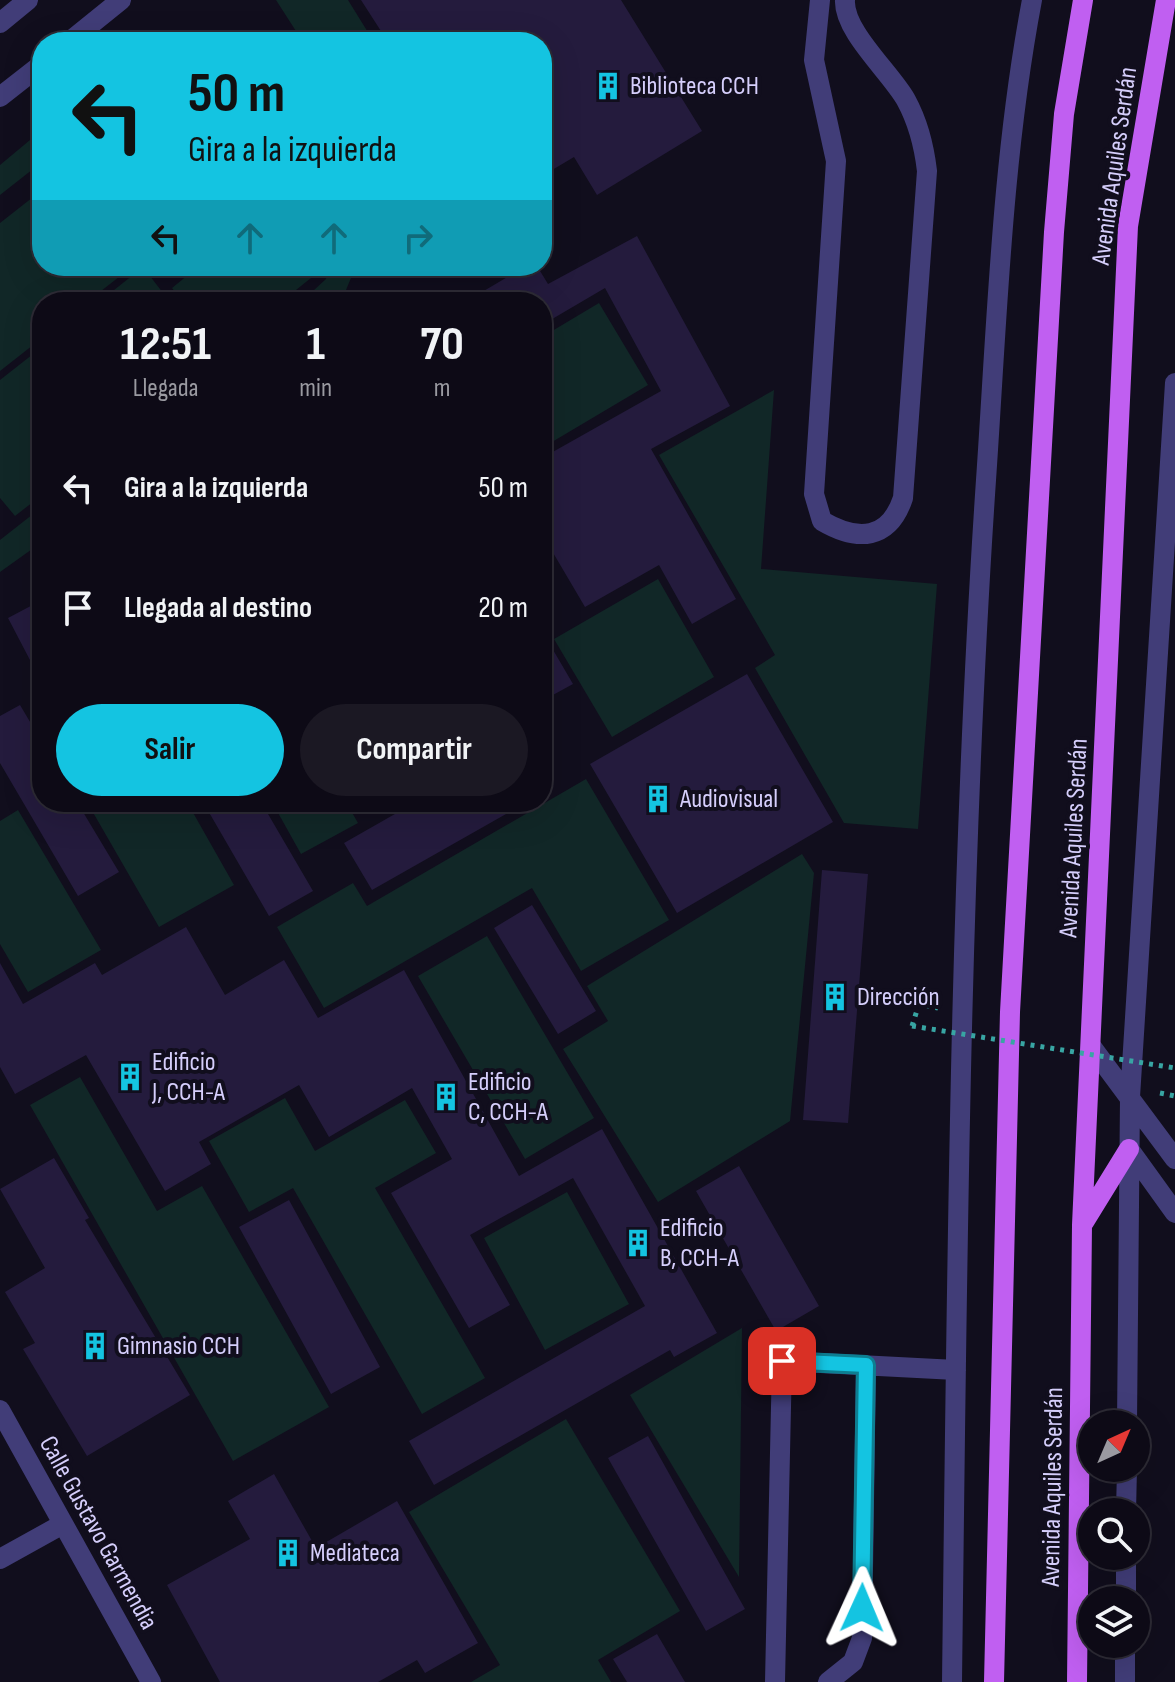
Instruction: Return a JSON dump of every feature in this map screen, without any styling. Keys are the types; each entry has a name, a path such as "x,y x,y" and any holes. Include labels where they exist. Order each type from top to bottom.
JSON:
{"main road":[{"name":"Avenida Aquiles Serdán","path":"994,1682 1011,997 1054,232 1064,114 1083,0"},
{"name":"Avenida Aquiles Serdán","path":"1077,1682 1082,1225 1128,226 1166,0"},
{"path":"1082,1225 1129,1149"}],"street":[{"path":"0,23 28,0"},
{"path":"81,32 121,0"},
{"path":"820,0 814,60 836,161 814,494 822,521 836,529 861,534 878,532 896,519 903,498 927,171 924,146 905,97 849,21 845,0"},
{"path":"952,1682 961,1012 977,612 1005,209 1032,0"},
{"path":"0,97 32,72"},
{"path":"1127,1410 1130,1097 1175,383"},
{"path":"1091,1046 1175,1159"},
{"path":"1129,1149 1175,1213"},
{"path":"775,1682 782,1361 956,1370"},
{"path":"828,1682 853,1662 862,1638 866,1365"},
{"name":"Calle Gustavo Garmendia","path":"0,1410 151,1682"},
{"path":"0,1559 63,1524"},
{"path":"1125,1658 1125,1682"}],"path":[{"path":"961,1012 919,1004 912,1026 1175,1068"}],"green space":[{"path":"276,0 348,0 368,32 297,32"},
{"path":"32,138 32,170 0,195 0,165"},
{"path":"32,198 32,276 120,276 100,292 32,292 32,346 0,371 0,223"},
{"path":"132,276 150,276 162,292 112,292"},
{"path":"187,276 314,276 294,292 175,292 172,288"},
{"path":"327,276 352,276 345,292 312,292"},
{"path":"599,303 648,385 552,442 552,331"},
{"path":"32,355 32,503 15,516 0,498 0,380"},
{"path":"774,390 761,569 937,584 918,829 844,823 755,668 775,655 659,455"},
{"path":"32,515 32,549 0,572 0,540"},
{"path":"658,579 714,677 612,737 554,639"},
{"path":"586,779 669,920 581,971 532,888 324,1008 277,927 353,883 367,906 529,812 552,812 552,799"},
{"path":"18,810 101,950 28,992 0,944 0,821"},
{"path":"93,812 193,812 234,885 159,927"},
{"path":"278,812 352,812 358,823 301,854"},
{"path":"802,854 814,873 790,1121 658,1202 563,1049 608,1021 587,986"},
{"path":"487,936 594,1118 525,1159 418,976"},
{"path":"80,1077 157,1211 202,1186 329,1407 233,1461 30,1105"},
{"path":"285,1098 315,1151 405,1100 436,1153 375,1188 485,1378 422,1414 293,1188 249,1212 209,1141"},
{"path":"567,1192 629,1304 545,1350 484,1238"},
{"path":"742,1328 739,1577 630,1395"},
{"path":"566,1419 680,1611 598,1660 611,1682 471,1682 500,1665 409,1512"}],"building":[{"name":"Biblioteca CCH","path":"361,0 621,0 702,131 597,195 574,157 552,170 552,32 382,32"},
{"path":"637,236 730,406 651,449 736,599 692,624 659,565 585,607 552,551 552,452 661,391 605,288 552,319 552,292 482,292 509,276 543,276 548,284"},
{"path":"32,605 32,664 8,618"},
{"path":"552,648 573,684 552,696"},
{"name":"Audiovisual","path":"747,674 833,822 677,913 590,764"},
{"path":"20,705 32,725 32,812 83,812 119,872 78,896 0,763 0,716"},
{"path":"209,812 267,812 313,891 269,916"},
{"path":"398,812 509,812 372,890 344,843"},
{"name":"Dirección","path":"822,870 868,874 848,1123 803,1120"},
{"path":"532,905 596,1011 558,1034 494,928"},
{"path":"186,927 225,995 284,960 318,1018 404,970 519,1176 602,1129 717,1333 674,1357 670,1350 434,1485 409,1441 645,1306 573,1178 470,1235 510,1305 469,1328 391,1193 452,1159 412,1088 329,1137 299,1085 199,1142 211,1164 165,1191 86,1055 15,1094 0,1067 0,963 23,1004 95,963 102,975"},
{"name":"Gimnasio CCH","path":"54,1158 89,1218 85,1220 190,1395 87,1456 23,1349 35,1343 5,1292 45,1268 0,1189"},
{"path":"739,1166 819,1306 776,1331 696,1191"},
{"path":"289,1200 380,1367 331,1394 239,1227"},
{"path":"648,1436 745,1609 706,1631 608,1458"},
{"path":"274,1474 316,1548 397,1501 478,1643 425,1673 417,1660 378,1682 220,1682 167,1585 250,1539 228,1501"},
{"path":"657,1634 685,1682 627,1682 613,1659"}],"place":[{"name":"Biblioteca CCH","path":"608,86"},
{"name":"Audiovisual","path":"658,799"},
{"name":"Dirección","path":"835,997"},
{"name":"Edificio J, CCH-A","path":"130,1077"},
{"name":"Edificio C, CCH-A","path":"446,1097"},
{"name":"Edificio B, CCH-A","path":"638,1243"},
{"name":"Gimnasio CCH","path":"95,1346"},
{"name":"Mediateca","path":"288,1553"}],"route":[{"path":"782,1361 866,1365 862,1608"}]}
